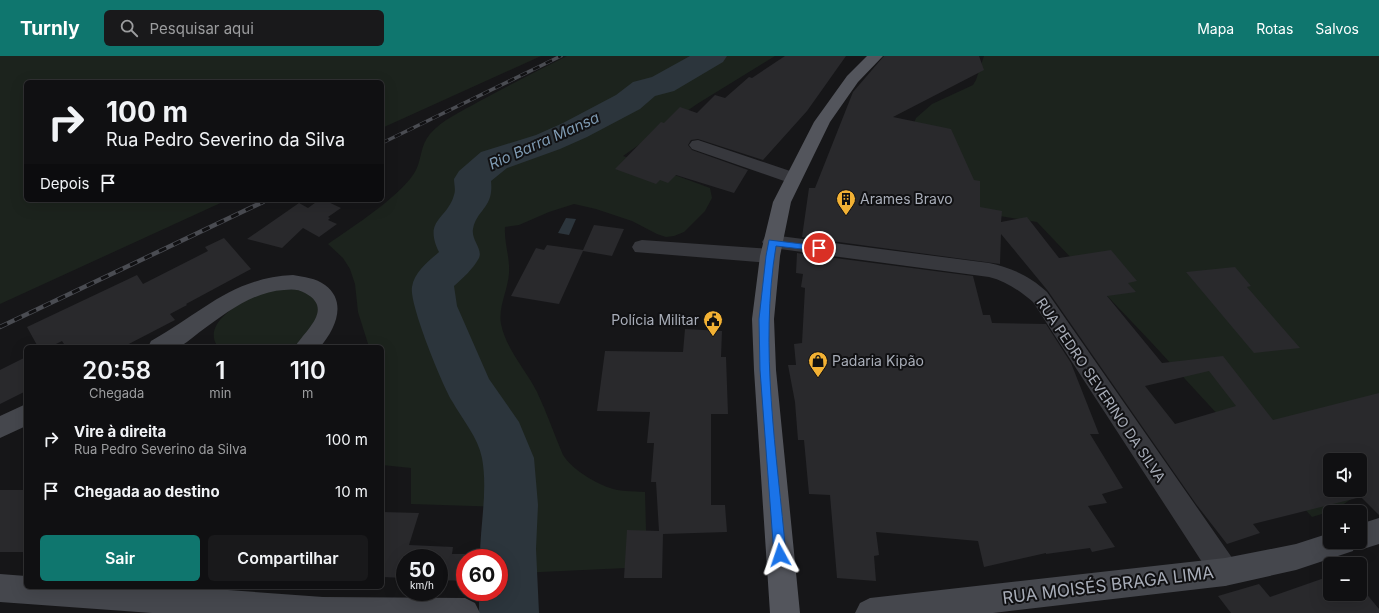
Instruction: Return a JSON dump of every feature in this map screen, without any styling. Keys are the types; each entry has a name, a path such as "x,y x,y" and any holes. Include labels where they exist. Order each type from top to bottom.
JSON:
{"main road":[{"path":"785,613 765,370 763,319 771,249 782,202 822,122 852,79 876,56"}],"street":[{"path":"698,146 793,178"},
{"name":"RUA PEDRO SEVERINO DA SILVA","path":"642,247 771,249 989,270 1004,273 1022,282 1040,297 1224,572"},
{"path":"174,345 217,309 249,290 268,284 294,282 315,288 324,297 328,308 323,328 308,345"},
{"path":"0,428 24,415"},
{"path":"1367,535 1379,531"},
{"name":"RUA MOISÉS BRAGA LIMA","path":"870,613 1224,572 1296,557 1323,548"},
{"path":"0,588 323,612 464,613"}],"shaded area":[{"path":"0,56 541,56 384,127 384,80 24,80 24,202 223,202 0,304"},
{"path":"567,56 703,56 668,78 634,89 625,98 602,106 544,136 489,157 468,171 457,186 464,201 442,235 445,251 429,273 426,282 426,291 432,320 446,356 484,423 495,449 501,482 503,507 411,504 411,468 384,465 384,345 368,345 358,312 355,284 350,269 343,258 328,244 389,200 410,179 416,170 427,138 440,124 452,116"},
{"path":"720,56 775,56 697,104 623,156 710,188 712,198 705,211 684,232 666,237 632,221 596,209 574,204 549,212 519,225 505,227 509,273 501,311 501,324 507,342 537,392 563,455 577,470 589,478 612,489 645,492 647,567 520,573 521,500 519,470 513,440 477,371 453,334 446,306 446,296 460,275 466,257 458,238 471,224 474,211 484,198 485,192 481,182 484,178 519,157 545,153 556,149"},
{"path":"984,56 1379,56 1379,480 1367,488 1367,453 1323,453 1323,497 1354,497 1342,505 1323,505 1323,514 1312,517 1151,342 1037,222 895,199 908,138 916,118 932,104 973,85"},
{"path":"566,218 576,219 569,235 558,233"},
{"path":"301,288 318,299 319,320 300,343 297,345 217,345 214,340 214,332 216,326 226,314 255,293 265,289"}],"building":[{"path":"785,56 846,56 807,111 763,160 698,139 691,140 688,145 692,150 748,170 734,193 676,175 668,183 660,180 656,184 615,169 661,122 664,123 680,107 697,113 715,95 725,98 749,77 752,78"},
{"path":"884,56 979,56 984,70 893,117 951,129 974,180 980,181 980,207 1002,211 1001,222 1027,217 1059,258 1111,250 1137,281 1128,283 1136,292 1107,296 1162,363 1223,356 1273,420 1379,393 1379,515 1361,497 1329,505 1323,505 1323,506 1253,524 1260,533 1227,544 1196,504 1048,291 1001,234 1000,264 802,237 809,188 815,188 853,92","holes":["1209,371 1236,406 1175,424 1145,386"]},
{"path":"316,202 328,202 341,208 328,217 330,218 328,220 337,224 319,237 303,228 282,248 247,239 299,203 308,208"},
{"path":"594,225 624,229 612,256 583,251 559,304 511,296 536,248 544,250 547,245 583,250"},
{"path":"224,238 251,269 186,304 187,305 170,314 175,320 127,345 65,345 62,341 54,345 37,345 27,327 137,275 143,284 208,251 205,247"},
{"path":"797,253 973,276 983,315 990,315 992,323 1046,324 1071,363 1099,434 1090,434 1123,488 1102,494 1107,503 1088,506 1115,547 1092,552 1090,548 1046,553 984,567 978,541 876,532 879,555 874,556 876,581 837,578 830,495 809,494 804,440 798,440 795,402 788,365 796,365 794,344 802,343 805,288 801,287 803,274 796,273"},
{"path":"1235,267 1251,286 1247,287 1300,348 1254,353 1186,272"},
{"path":"685,329 722,331 721,357 726,357 728,414 711,414 711,505 725,505 727,532 663,534 662,578 624,578 627,530 659,531 656,482 651,482 654,443 647,443 650,412 597,411 605,351 683,352"},
{"path":"24,358 24,392 0,404 0,370"},
{"path":"0,490 24,490 24,552 0,552"},
{"path":"384,512 419,513 409,545 453,547 452,554 456,554 456,581 448,580 448,549 396,549 396,578 384,577"},
{"path":"1323,578 1323,601 1367,601 1367,594 1379,609 1379,613 1231,613 1218,596 1259,584 1270,597"}],"waterway":[{"name":"Rio Barra Mansa","path":"509,613 508,549 511,505 508,458 501,437 469,388 435,306 433,294 433,286 437,278 459,257 460,252 453,235 456,222 473,195 472,179 484,167 494,160 548,142 575,130 628,102 644,89 663,84 712,56"}],"railway":[{"path":"384,142 561,56"},
{"path":"0,327 261,203"}],"place":[{"name":"Arames Bravo","path":"846,216"},
{"name":"Polícia Militar","path":"713,337"},
{"name":"Padaria Kipão","path":"818,378"}],"route":[{"path":"780,555 765,370 763,319 770,256 772,242 819,248"}]}
